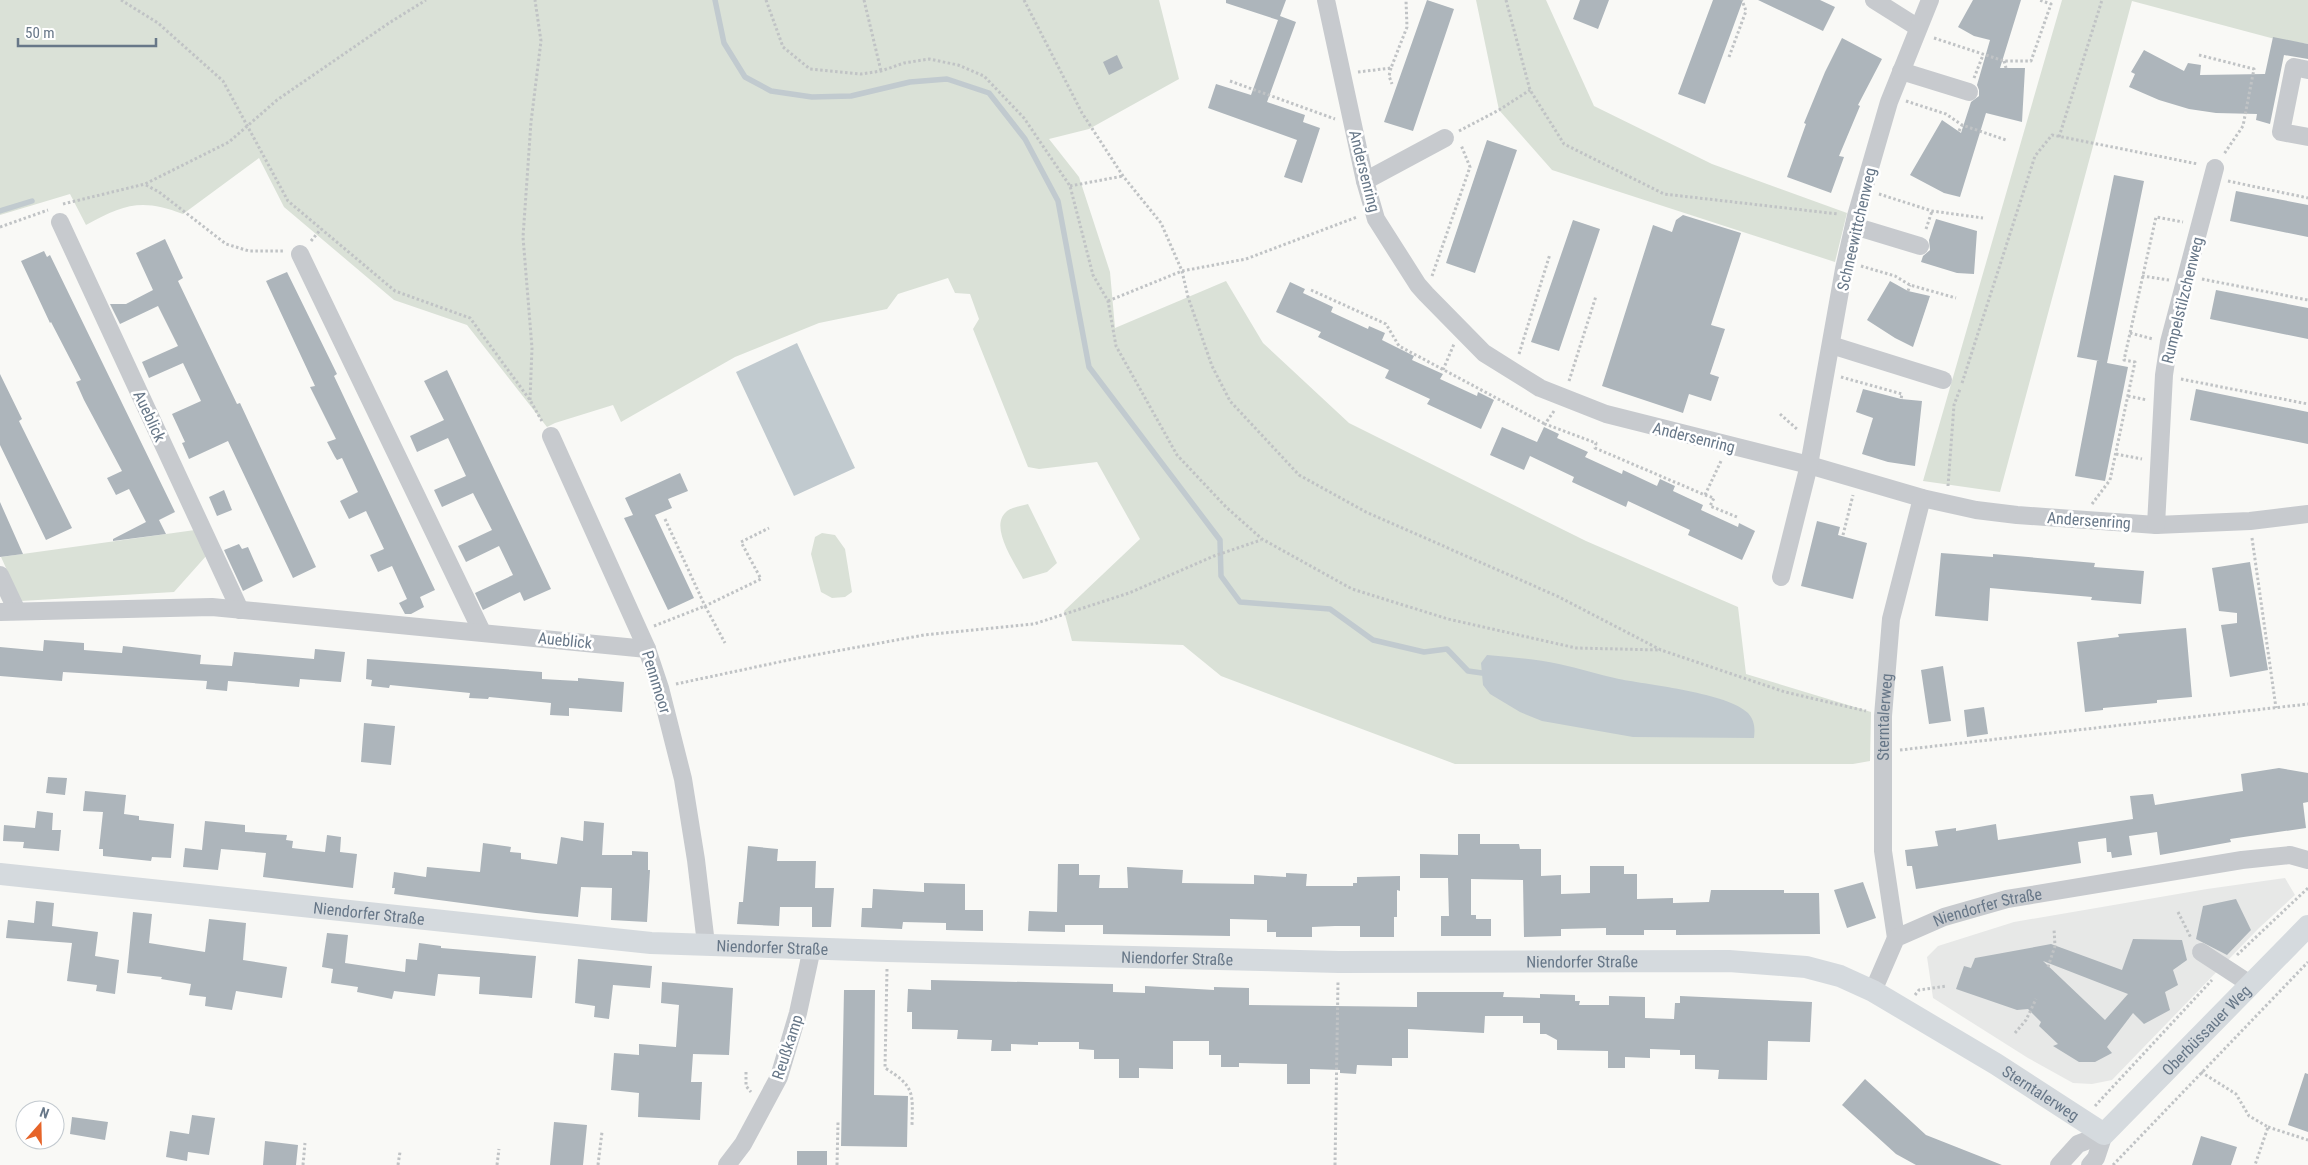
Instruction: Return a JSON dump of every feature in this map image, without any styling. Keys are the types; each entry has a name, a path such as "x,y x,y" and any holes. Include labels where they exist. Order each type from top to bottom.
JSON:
{"main road":[{"name":"Niendorfer Straße","path":"0,874 651,943 1338,962 1729,961 1806,967 1840,976 1873,991"},
{"name":"Oberbüssauer Weg","path":"2104,1134 2308,926"},
{"name":"Sterntalerweg","path":"1873,991 1996,1064 2104,1134"}],"street":[{"name":"Andersenring","path":"1326,0 1365,181 1376,218 1418,285 1426,294 1484,354 1540,388 1606,414 1809,465 1947,504 2009,514 2156,525 2250,521 2308,514"},
{"path":"1874,0 1916,29"},
{"name":"Schneewittchenweg","path":"1781,576 1809,465 1855,221 1891,96 1916,29 1930,0"},
{"path":"2308,70 2294,67 2281,132 2308,137"},
{"path":"1901,71 1969,92"},
{"path":"1365,181 1445,138"},
{"name":"Rumpelstilzchenweg","path":"2156,525 2164,376 2169,342 2214,173"},
{"name":"Aueblick","path":"57,211 240,610"},
{"path":"1855,221 1920,246"},
{"path":"300,254 482,632"},
{"path":"1831,345 1943,380"},
{"name":"Pennmoor","path":"551,436 640,632 660,688 683,780 696,860 706,944"},
{"name":"Sterntalerweg","path":"1896,938 1883,851 1883,716 1891,619 1922,498"},
{"name":"Aueblick","path":"0,575 8,611 212,607 647,649"},
{"name":"Niendorfer Straße","path":"1896,938 1944,917 2008,899 2242,860 2290,855 2308,860"},
{"path":"1873,991 1896,938"},
{"name":"Reußkamp","path":"727,1165 743,1144 779,1077 798,1013 812,948"},
{"path":"2200,952 2250,984"},
{"name":"Oberbüssauer Weg","path":"2059,1165 2078,1144 2104,1134"},
{"name":"Oberbüssauer Weg","path":"2090,1165 2096,1158 2104,1134"}],"path":[{"path":"121,0 158,23 223,81 288,201 395,291 470,318 530,400 551,436"},
{"path":"0,227 145,184 228,142 277,100 389,23 426,0"},
{"path":"530,400 532,348 523,237 531,122 540,41 535,0"},
{"path":"766,0 782,47 810,69 861,74 929,59 958,65 984,76 1024,118 1070,186 1093,275 1108,301 1116,346 1177,455 1226,507 1262,539 1352,589 1448,619 1576,648 1661,650"},
{"path":"864,0 881,71"},
{"path":"1024,0 1082,113 1123,176 1161,223 1182,271 1188,297 1212,366 1230,401 1300,474 1366,512 1557,596 1661,650 1785,692 1883,716"},
{"path":"1392,84 1389,76 1391,68 1407,27 1406,0"},
{"path":"1506,0 1530,90 1564,144 1664,194 1855,221"},
{"path":"1729,57 1746,11 1742,0"},
{"path":"1916,29 2004,61 2031,61 2051,4 2039,0"},
{"path":"2059,137 2102,0"},
{"path":"2199,56 2254,69 2243,126 2214,173"},
{"path":"2004,61 2006,68"},
{"path":"1342,74 1391,68"},
{"path":"1230,81 1353,125"},
{"path":"1445,138 1500,110 1530,90"},
{"path":"1891,96 1946,114 1962,125 2006,140"},
{"path":"1959,131 1962,125"},
{"path":"1947,504 1954,405 2035,156 2052,135 2214,173 2308,198"},
{"path":"1426,294 1470,167 1458,139 1445,138"},
{"path":"1070,186 1123,176"},
{"path":"145,184 159,192 226,244 249,251 276,250 300,254"},
{"path":"1864,189 1932,211 1983,218"},
{"path":"1108,301 1182,271 1246,259 1374,212"},
{"path":"2087,520 2088,508 2110,480 2116,454 2136,362 2124,360 2156,217 2200,226"},
{"path":"1513,372 1550,254"},
{"path":"1846,262 1894,276 1910,285 1956,298"},
{"path":"2142,276 2186,279 2308,300"},
{"path":"1908,291 1910,285"},
{"path":"1311,290 1386,324 1399,346 1443,370 1545,424 1596,443 1594,448 1714,498 1710,506 1737,517"},
{"path":"1545,424 1563,398 1596,296"},
{"path":"1443,370 1451,348 1464,332"},
{"path":"2130,333 2169,342"},
{"path":"1826,373 1902,394 1900,399"},
{"path":"2164,376 2308,404"},
{"path":"1705,495 1729,446"},
{"path":"2116,454 2159,461"},
{"path":"1843,535 1857,479"},
{"path":"665,519 705,606 725,643"},
{"path":"2250,521 2276,708"},
{"path":"640,632 705,606 761,579 741,542 769,528"},
{"path":"660,688 798,658 924,635 1034,624 1129,593 1214,556 1262,539"},
{"path":"1882,752 2308,704"},
{"path":"2082,1120 2224,967 2308,888"},
{"path":"2178,912 2195,948 2200,952"},
{"path":"2048,967 2055,946 2054,929"},
{"path":"887,951 885,1068 904,1080 913,1098 912,1125"},
{"path":"1334,1165 1338,962"},
{"path":"2113,1165 2308,962"},
{"path":"1906,1010 1919,990 1947,986"},
{"path":"2015,1033 2026,1020 2036,999"},
{"path":"2201,1072 2236,1094 2249,1116 2268,1127 2308,1140"},
{"path":"837,1165 838,1122"},
{"path":"2255,1165 2268,1127"},
{"path":"598,1165 602,1132"},
{"path":"303,1165 305,1143"},
{"path":"497,1165 499,1148"},
{"path":"398,1165 400,1152"}],"shaded area":[{"path":"0,0 1159,0 1179,79 1089,129 1049,139 1079,177 1110,272 1115,328 1226,281 1263,343 1349,423 1586,541 1738,607 1746,674 1871,712 1870,761 1853,764 1455,764 1221,676 1183,645 1072,641 1064,611 1140,539 1097,462 1039,469 1028,467 973,329 979,319 970,294 955,293 948,278 898,294 887,309 819,323 735,357 621,422 613,405 547,427 467,325 394,300 284,207 259,158 183,214 156,206 133,206 111,212 86,225 70,194 0,215"},
{"path":"1476,0 1546,0 1594,106 1712,164 1847,213 1835,262 1552,170 1499,110"},
{"path":"2062,0 2308,0 2308,44 2271,38 2132,1 2000,492 1923,481"},
{"path":"797,343 855,468 794,496 736,372"},
{"path":"1028,504 1057,563 1047,572 1023,579 1005,545 1000,527 1002,519 1008,510"},
{"path":"195,530 207,555 174,592 21,601 1,557"},
{"path":"822,533 835,535 845,549 852,592 845,597 832,598 821,592 811,554 815,537"},
{"path":"1487,655 1550,662 1724,700 1748,713 1754,725 1754,738 1633,737 1542,721 1520,712 1490,694 1483,685 1481,663"},
{"path":"2285,878 2295,895 2259,928 2112,1080 2092,1084 2073,1083 2028,1058 1933,998 1927,957 1938,946 2014,922 2207,889"}],"building":[{"path":"1226,0 1286,0 1280,16 1296,22 1267,102 1305,115 1303,122 1320,128 1302,183 1284,177 1297,140 1208,108 1216,84 1251,95 1278,20 1226,3"},
{"path":"1427,0 1454,9 1413,131 1384,122"},
{"path":"1580,0 1609,0 1598,29 1573,19"},
{"path":"1713,0 1743,0 1705,104 1678,94"},
{"path":"1758,0 1820,0 1835,7 1823,31"},
{"path":"1973,0 2021,0 2000,68 2025,68 2022,122 1986,113 1960,197 1944,193 1910,175 1942,120 1961,133 1971,102 1979,96 1977,85 1990,40 1974,36 1958,27"},
{"path":"2273,37 2308,44 2308,59 2284,55 2270,124 2256,120 2257,114 2216,113 2189,109 2159,100 2129,87 2135,74 2131,72 2144,50 2184,71 2188,63 2201,65 2200,75 2265,74"},
{"path":"1842,38 1882,59 1858,105 1860,106 1839,156 1844,157 1831,193 1787,177 1806,124 1804,123 1825,72"},
{"path":"1117,55 1123,68 1109,75 1103,62"},
{"path":"1487,140 1517,150 1475,273 1446,263"},
{"path":"2114,175 2144,181 2107,363 2128,367 2105,481 2075,476 2097,361 2099,361 2077,357"},
{"path":"2236,191 2308,205 2308,237 2230,221"},
{"path":"1683,215 1741,233 1711,325 1725,329 1710,374 1719,377 1711,401 1689,394 1683,413 1602,386 1653,225 1672,232 1676,220"},
{"path":"1936,219 1977,231 1974,274 1957,273 1921,262 1923,256 1930,250 1929,240"},
{"path":"1573,220 1600,229 1559,351 1531,342"},
{"path":"165,239 183,278 178,281 237,404 240,403 316,567 293,578 228,441 189,459 182,443 185,442 172,414 201,401 183,363 149,378 142,362 178,346 158,306 120,324 110,304 126,304 153,290 136,253"},
{"path":"44,251 47,257 50,255 175,512 159,520 166,534 113,541 113,539 146,522 129,489 116,495 107,478 122,471 84,400 76,382 81,380 50,323 21,261"},
{"path":"287,272 337,374 334,376 435,590 420,597 424,607 411,614 405,614 399,603 407,599 392,566 378,572 370,555 384,549 366,511 349,519 340,501 358,492 342,458 337,460 327,442 336,439 310,387 315,386 266,281"},
{"path":"1890,281 1908,291 1930,296 1913,347 1867,320"},
{"path":"1290,282 1305,289 1303,293 1333,307 1331,312 1368,329 1369,326 1385,333 1382,340 1414,356 1412,360 1443,374 1440,379 1477,396 1478,392 1494,400 1481,429 1427,404 1430,399 1385,378 1389,370 1318,337 1321,332 1276,312"},
{"path":"2216,290 2308,308 2308,339 2210,319"},
{"path":"447,370 551,589 524,601 520,592 483,610 475,593 513,575 499,546 466,562 458,546 492,530 473,493 442,507 434,490 466,476 448,438 417,452 410,436 444,420 424,381"},
{"path":"0,374 22,419 19,421 72,528 46,540 0,445"},
{"path":"1863,389 1901,399 1922,401 1915,466 1888,462 1862,454 1873,418 1856,412"},
{"path":"2196,389 2308,412 2308,444 2190,420"},
{"path":"1502,427 1537,442 1544,427 1559,434 1557,438 1588,452 1585,457 1622,474 1623,470 1657,486 1660,479 1675,486 1673,491 1703,505 1701,510 1738,527 1739,523 1755,531 1742,560 1688,535 1690,530 1628,501 1626,507 1572,482 1574,477 1530,456 1524,470 1490,455"},
{"path":"680,473 688,491 668,499 672,508 655,515 694,598 668,610 624,518 633,515 625,498"},
{"path":"224,490 232,510 217,516 209,497"},
{"path":"0,502 23,554 0,557"},
{"path":"1817,521 1840,527 1838,535 1867,543 1853,599 1801,586"},
{"path":"239,544 242,549 248,547 263,581 243,591 224,550"},
{"path":"1941,553 1993,557 1993,554 2095,563 2094,567 2144,571 2141,604 2091,600 2092,597 1990,588 1988,621 1935,616"},
{"path":"2250,562 2268,670 2230,677 2221,625 2237,623 2237,613 2219,611 2212,568"},
{"path":"2186,628 2192,697 2157,700 2157,703 2103,708 2103,710 2085,712 2077,642 2119,637 2118,634"},
{"path":"44,640 84,643 84,650 122,653 123,646 201,655 200,664 232,666 234,652 314,659 315,649 345,652 341,682 300,679 299,687 228,681 227,691 206,689 207,681 63,672 62,681 0,676 0,647 43,651"},
{"path":"367,659 542,672 542,679 578,681 578,678 624,682 622,712 569,708 569,716 550,715 551,703 489,697 488,699 469,698 470,693 390,685 389,688 371,686 372,680 366,679"},
{"path":"1943,666 1951,721 1929,724 1921,670"},
{"path":"1984,707 1988,734 1967,737 1964,710"},
{"path":"364,723 395,726 391,765 361,762"},
{"path":"2279,768 2308,773 2308,802 2303,803 2306,828 2230,839 2231,842 2160,855 2157,832 2129,836 2132,855 2112,858 2111,852 2107,852 2106,838 2078,842 2081,863 1916,889 1912,866 1907,866 1905,850 1938,846 1935,831 1956,828 1956,831 1996,824 1998,840 2133,819 2130,796 2153,794 2155,805 2243,791 2241,774"},
{"path":"48,777 67,778 65,795 46,793"},
{"path":"85,791 126,795 124,814 139,816 139,820 174,824 171,858 152,857 151,861 103,856 103,849 99,849 103,812 83,811"},
{"path":"37,811 53,813 52,830 61,830 59,851 23,848 24,842 3,841 4,825 35,828"},
{"path":"205,821 245,825 245,832 287,835 286,840 293,841 292,848 325,852 327,835 341,837 340,852 357,854 353,888 263,877 266,853 221,849 218,870 183,867 185,848 202,850"},
{"path":"584,821 604,823 602,855 632,855 632,851 648,852 648,870 650,870 647,922 611,920 612,888 581,887 578,917 394,894 395,888 392,888 394,872 426,877 427,867 480,872 483,843 511,847 510,852 521,853 521,859 557,864 561,837 583,841"},
{"path":"1458,834 1480,834 1480,844 1519,844 1520,849 1541,849 1541,876 1561,875 1561,894 1590,893 1590,866 1624,866 1624,874 1637,874 1637,899 1673,898 1673,903 1709,902 1711,890 1784,890 1784,893 1819,893 1820,934 1676,935 1676,930 1644,930 1644,935 1606,935 1606,928 1561,929 1561,936 1524,937 1523,880 1471,879 1471,915 1476,915 1476,919 1491,919 1491,936 1441,936 1441,916 1449,916 1448,878 1420,878 1420,854 1458,855"},
{"path":"748,846 778,849 777,861 816,861 815,888 834,888 831,927 812,927 812,907 780,907 779,926 737,924 739,902 743,902"},
{"path":"1058,864 1079,864 1079,875 1100,875 1099,888 1128,888 1127,867 1183,870 1182,883 1254,884 1254,875 1286,877 1286,873 1307,874 1306,886 1353,886 1353,883 1357,883 1357,877 1400,876 1400,891 1397,890 1397,917 1394,917 1394,937 1360,937 1360,926 1335,926 1312,927 1312,937 1276,937 1276,932 1267,932 1267,920 1230,919 1230,936 1103,934 1103,925 1065,925 1065,932 1028,931 1029,911 1057,912"},
{"path":"1863,882 1876,918 1847,928 1834,890"},
{"path":"924,883 965,884 965,910 983,910 983,931 946,930 946,923 903,922 902,929 861,927 862,908 872,908 873,889 924,892"},
{"path":"2236,899 2251,930 2227,955 2196,939 2203,906"},
{"path":"36,901 54,903 52,926 98,932 95,956 119,960 115,994 96,991 97,985 67,981 72,943 6,938 8,920 34,923"},
{"path":"133,912 152,914 149,943 205,952 209,919 246,923 243,960 287,967 282,998 236,991 232,1010 205,1006 206,997 189,995 191,984 161,979 162,977 127,973"},
{"path":"327,933 348,935 345,963 405,972 406,959 417,960 419,943 441,946 441,948 536,956 532,998 479,994 480,977 438,974 435,996 394,991 392,999 357,992 358,987 331,983 333,969 322,967"},
{"path":"2133,939 2182,940 2187,960 2173,970 2178,985 2165,992 2170,1010 2144,1024 2133,1013 2107,1047 2112,1053 2095,1062 2079,1062 2053,1046 2058,1044 2039,1026 2041,1022 2028,1009 2017,1010 1956,989 1964,966 1971,968 1975,958 2051,944 2122,970","holes":["2043,961 2128,994 2105,1020"]},
{"path":"578,959 652,966 650,988 613,985 609,1019 594,1017 595,1006 575,1003"},
{"path":"931,980 1113,984 1113,992 1145,993 1145,986 1214,990 1214,987 1249,988 1249,1005 1417,1007 1417,992 1504,992 1503,997 1540,998 1540,994 1575,995 1575,1001 1580,1001 1579,1005 1609,1005 1609,996 1645,997 1645,1018 1674,1019 1675,1003 1680,1003 1680,996 1812,1002 1810,1042 1768,1041 1767,1080 1718,1079 1719,1070 1695,1069 1695,1055 1680,1055 1680,1050 1650,1049 1650,1058 1625,1057 1625,1068 1608,1068 1608,1051 1557,1050 1557,1040 1546,1034 1540,1034 1540,1023 1523,1023 1523,1016 1485,1016 1484,1033 1408,1029 1408,1058 1392,1058 1392,1066 1357,1065 1356,1074 1340,1073 1340,1070 1310,1069 1310,1084 1287,1084 1287,1064 1239,1063 1239,1067 1221,1067 1221,1055 1209,1055 1209,1041 1173,1041 1173,1069 1139,1068 1139,1078 1119,1078 1119,1059 1094,1059 1094,1050 1079,1049 1079,1042 1038,1042 1038,1045 1011,1044 1011,1051 991,1051 992,1040 957,1039 958,1030 912,1029 912,1012 907,1012 908,989 931,990"},
{"path":"662,982 733,988 729,1055 693,1054 691,1082 702,1082 700,1120 638,1117 639,1093 611,1090 614,1053 639,1055 639,1044 676,1047 679,1005 661,1003"},
{"path":"844,990 875,990 874,1095 908,1096 907,1147 841,1146"},
{"path":"2305,1073 2308,1074 2308,1132 2288,1125"},
{"path":"1865,1079 1926,1135 2002,1165 1916,1165 1896,1154 1842,1105"},
{"path":"192,1115 215,1118 209,1155 188,1152 187,1161 166,1157 170,1131 189,1134"},
{"path":"72,1117 108,1122 105,1140 70,1134"},
{"path":"554,1122 587,1125 583,1165 550,1165"},
{"path":"2201,1136 2237,1147 2231,1165 2192,1165"},
{"path":"265,1141 298,1145 296,1165 263,1165"},
{"path":"797,1151 827,1151 827,1165 797,1165"}],"waterway":[{"path":"715,0 724,43 745,77 771,91 812,97 851,96 910,82 947,79 989,93 1025,139 1058,201 1089,367 1220,540 1221,576 1240,602 1330,609 1373,640 1424,652 1447,649 1468,671 1482,673"},
{"path":"0,211 32,201"}]}
